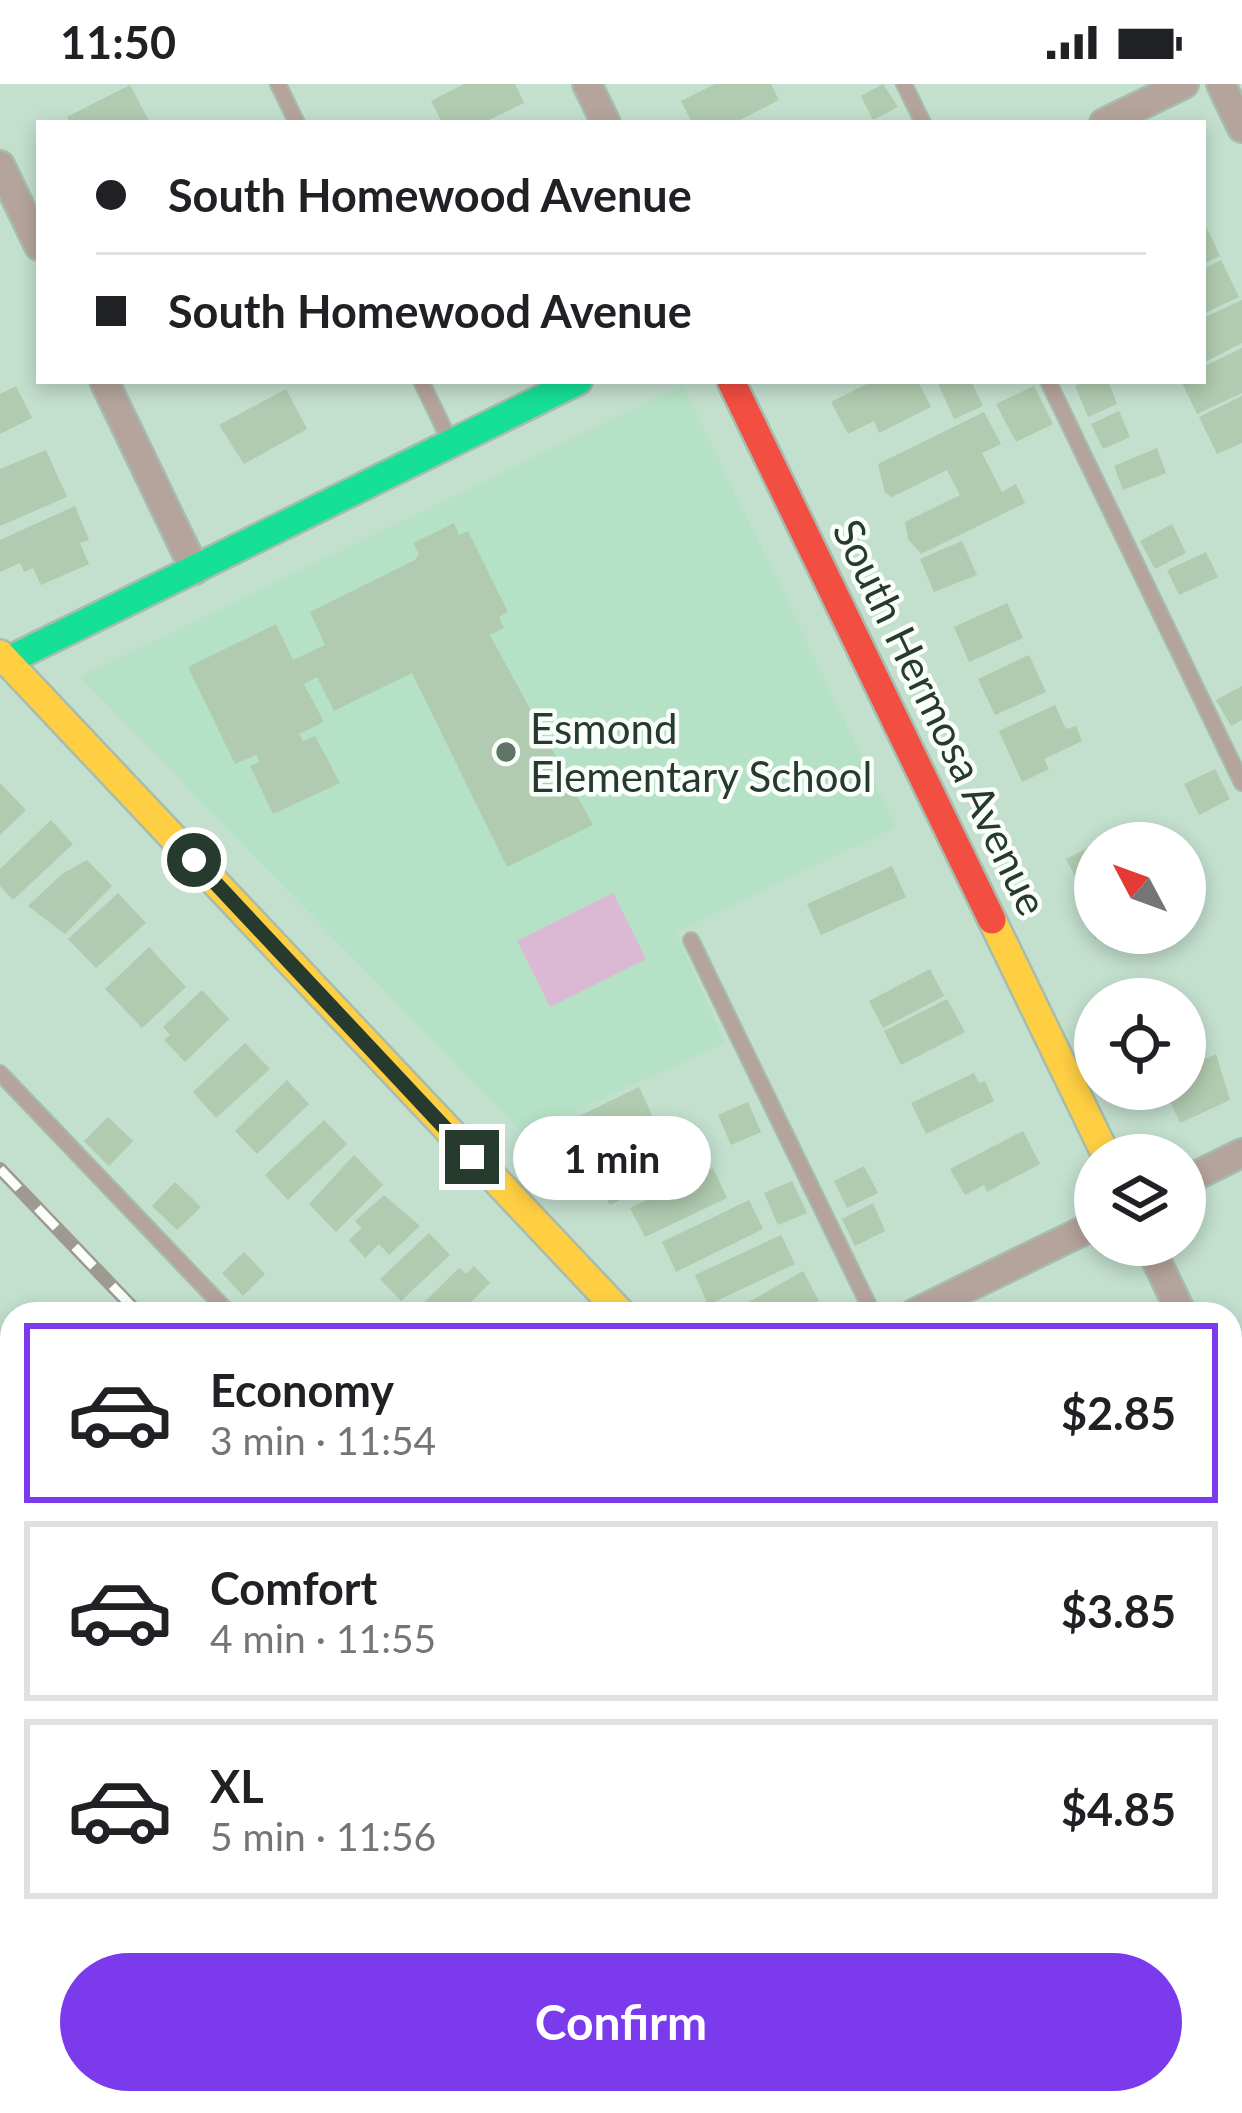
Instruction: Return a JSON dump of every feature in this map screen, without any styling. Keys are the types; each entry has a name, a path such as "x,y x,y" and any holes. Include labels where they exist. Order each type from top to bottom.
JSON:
{"street":[{"path":"587,84 605,120"},
{"path":"1110,120 1184,84"},
{"path":"1220,84 1242,128"},
{"path":"0,165 36,240"},
{"path":"105,384 195,570"},
{"path":"572,384 195,570 3,658 611,1302"},
{"name":"South Hermosa Avenue","path":"732,384 1096,1134"},
{"path":"1206,1171 1242,1153"},
{"path":"938,1302 1074,1235"},
{"path":"1159,1266 1176,1302"}],"lane":[{"path":"278,84 296,120"},
{"path":"904,84 922,120"},
{"path":"422,384 452,444"},
{"path":"1049,384 1242,783"},
{"path":"691,940 867,1302"},
{"path":"0,1072 219,1302"}],"shaded area":[{"name":"Esmond Elementary School","path":"683,385 896,827 676,932 725,1043 524,1134 80,677"},
{"path":"613,893 646,959 550,1007 517,941"}],"building":[{"path":"464,84 515,84 524,103 489,120 440,120 431,101"},
{"path":"715,84 771,84 779,100 740,120 690,120 681,101"},
{"path":"883,84 898,107 873,120 861,96"},
{"path":"130,85 148,120 68,120"},
{"path":"1206,226 1220,256 1206,263"},
{"path":"1221,260 1239,297 1206,313 1206,268"},
{"path":"1242,300 1242,343 1206,361 1206,317"},
{"path":"1242,348 1242,393 1197,414 1182,384 1206,384 1206,366"},
{"path":"867,384 920,384 931,407 879,433 874,421 848,434 831,402"},
{"path":"938,384 972,384 983,406 954,419"},
{"path":"1109,384 1117,404 1088,417 1075,386"},
{"path":"16,386 32,418 0,434 0,394"},
{"path":"1034,386 1053,424 1016,442 996,404"},
{"path":"286,389 307,429 244,464 219,425"},
{"path":"1242,396 1242,443 1217,454 1199,417"},
{"path":"1119,411 1130,437 1103,449 1091,424"},
{"path":"984,412 1001,444 982,453 1002,492 1016,484 1025,503 921,554 908,539 905,522 960,495 947,470 892,497 885,493 878,464"},
{"path":"1157,448 1166,473 1123,490 1114,466"},
{"path":"46,450 67,497 0,526 0,469"},
{"path":"75,506 89,540 80,543 89,564 41,585 33,568 24,572 20,563 0,572 0,540"},
{"path":"454,523 459,535 468,531 508,612 499,617 504,628 490,635 593,825 507,867 412,673 334,711 317,677 304,684 324,722 299,734 303,741 315,736 340,783 273,814 250,766 260,762 256,755 235,764 188,667 276,624 293,660 325,645 310,612 415,560 419,554 413,543"},
{"path":"1172,524 1186,553 1155,569 1140,541"},
{"path":"962,541 977,575 934,592 920,559"},
{"path":"1206,552 1218,577 1179,595 1167,570"},
{"path":"1007,603 1023,638 969,662 954,627"},
{"path":"1029,655 1046,692 995,715 978,679"},
{"path":"1242,686 1242,720 1231,726 1216,700"},
{"path":"1055,705 1066,729 1076,726 1082,741 1044,759 1049,769 1022,782 999,731"},
{"path":"1215,769 1230,799 1199,815 1184,784"},
{"path":"0,783 26,810 0,835"},
{"path":"51,820 73,844 13,900 0,886 0,869"},
{"path":"87,860 112,886 65,934 28,906 62,874"},
{"path":"892,866 906,897 821,935 807,904"},
{"path":"118,893 146,923 96,968 68,939"},
{"path":"149,947 186,987 142,1028 105,989"},
{"path":"930,969 944,996 883,1028 869,1001"},
{"path":"202,990 229,1019 185,1062 164,1040 170,1035 163,1027"},
{"path":"947,999 965,1032 901,1065 884,1031"},
{"path":"245,1043 270,1069 216,1118 193,1092"},
{"path":"1216,1054 1230,1100 1180,1123 1174,1110 1206,1110 1206,1059"},
{"path":"974,1073 979,1083 985,1081 994,1101 926,1134 911,1103"},
{"path":"287,1080 309,1104 257,1154 235,1131"},
{"path":"639,1087 658,1128 579,1164 561,1125"},
{"path":"748,1102 761,1132 731,1145 718,1115"},
{"path":"108,1117 133,1141 109,1166 84,1141"},
{"path":"324,1120 347,1144 288,1200 265,1175"},
{"path":"1023,1131 1040,1164 987,1192 984,1185 965,1195 950,1169"},
{"path":"670,1139 684,1170 610,1205 595,1176"},
{"path":"354,1155 383,1185 336,1232 309,1204"},
{"path":"864,1166 878,1193 847,1208 834,1181"},
{"path":"713,1168 727,1198 645,1237 630,1208"},
{"path":"792,1181 807,1213 778,1225 764,1193"},
{"path":"175,1182 201,1207 177,1230 152,1206"},
{"path":"384,1195 420,1226 389,1255 379,1244 365,1258 349,1240 362,1228 355,1221"},
{"path":"749,1200 763,1229 676,1272 662,1242"},
{"path":"873,1203 885,1231 855,1246 842,1219"},
{"path":"429,1233 450,1255 401,1301 380,1279"},
{"path":"781,1235 795,1264 714,1302 707,1302 695,1275"},
{"path":"244,1252 265,1274 243,1296 222,1273"},
{"path":"474,1266 490,1283 471,1302 424,1302 459,1268 466,1274"},
{"path":"803,1271 819,1301 817,1302 749,1302"}],"railway":[{"path":"0,1169 127,1302"}],"traffic: fast":[{"path":"7,661 572,384"}],"traffic: slow":[{"path":"0,654 611,1302"},
{"path":"992,920 1096,1134"}],"traffic: jam":[{"path":"732,384 992,920"}],"place":[{"name":"Esmond Elementary School","path":"506,752"}],"route":[{"path":"194,860 472,1157"}]}
